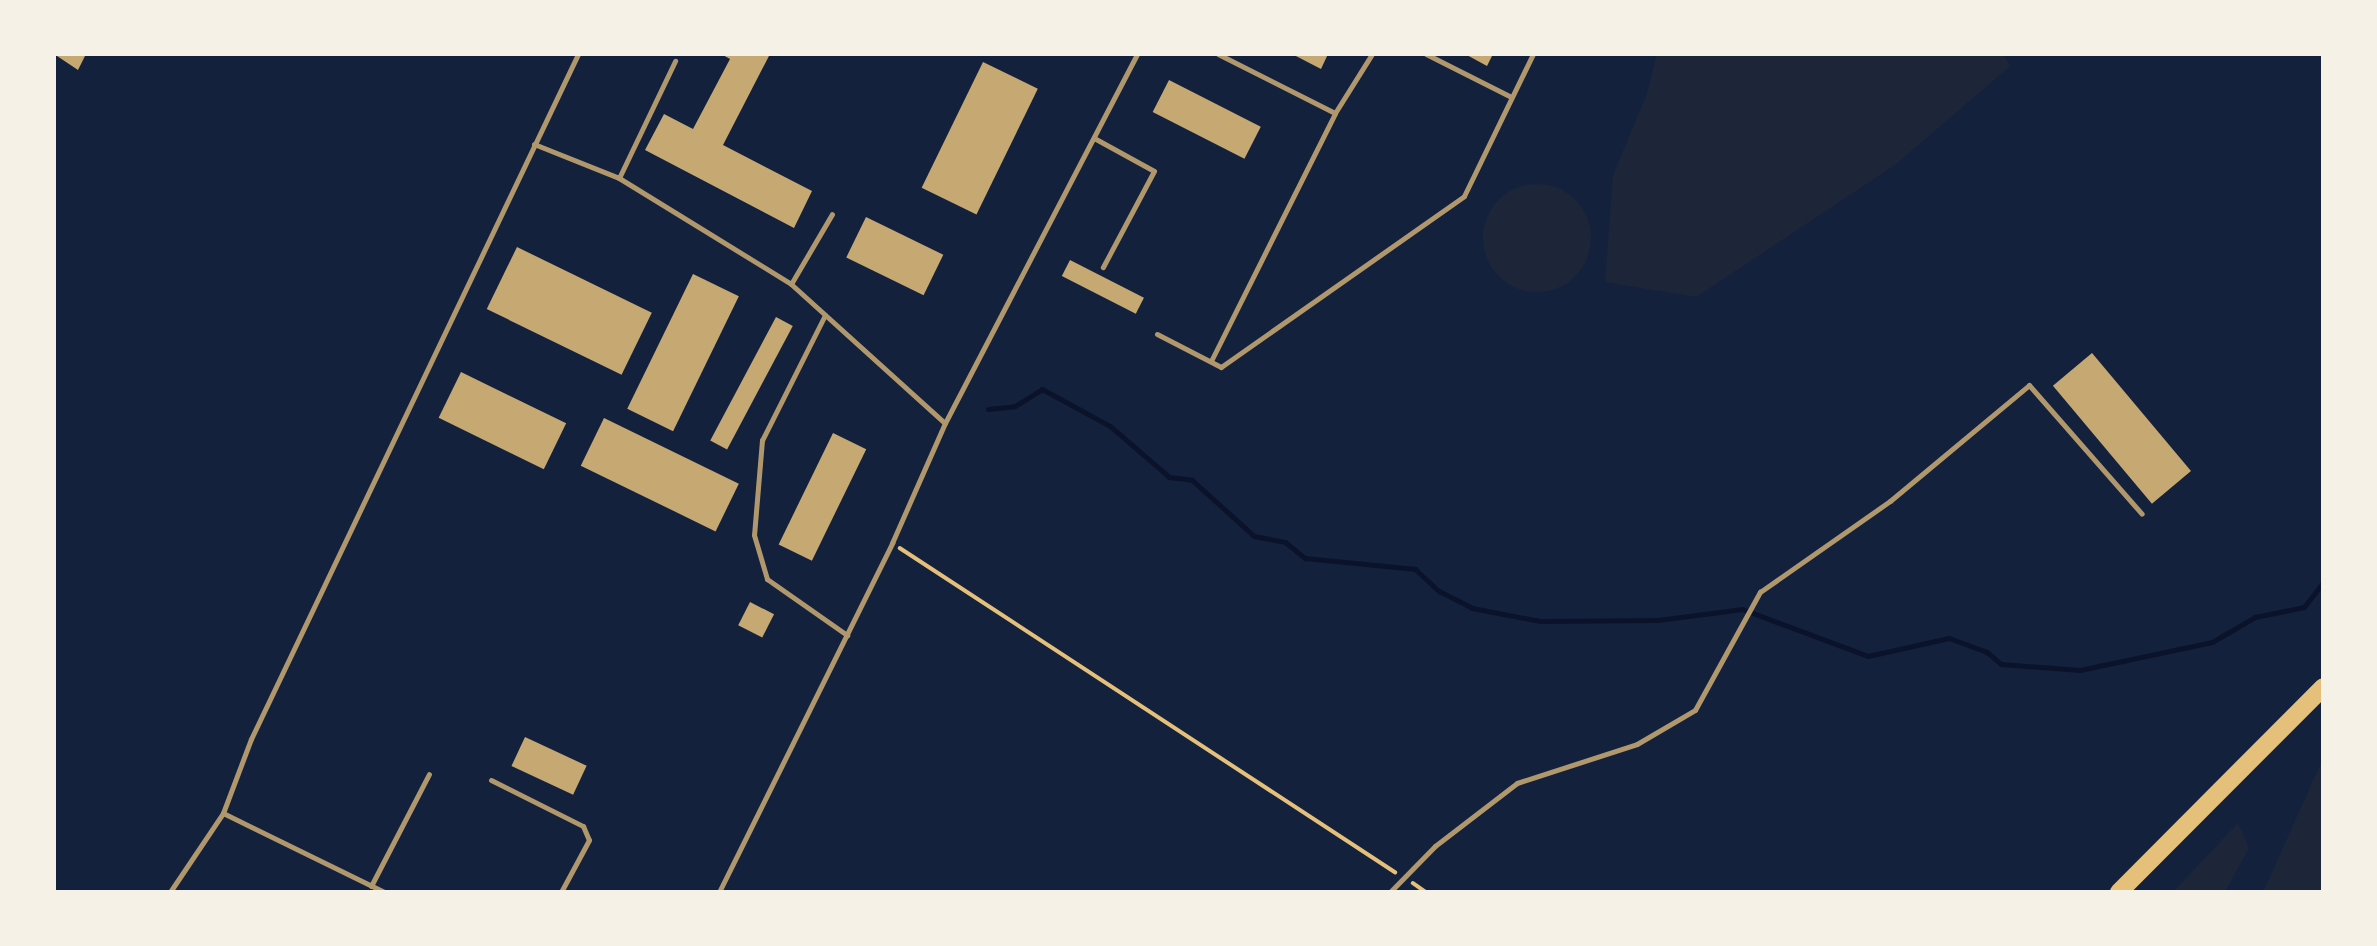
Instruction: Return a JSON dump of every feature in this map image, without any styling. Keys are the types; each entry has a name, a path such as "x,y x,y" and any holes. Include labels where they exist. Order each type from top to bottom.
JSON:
{"main road":[{"path":"2119,892 2323,687"}],"lane":[{"path":"170,892 223,813 251,738 578,54"},
{"path":"719,892 892,543 945,423 1136,57 1129,54"},
{"path":"1218,54 1335,113"},
{"path":"1211,362 1335,113 1372,54"},
{"path":"1426,54 1511,97"},
{"path":"1157,334 1221,367 1464,196 1532,54"},
{"path":"619,178 675,61"},
{"path":"1094,138 1154,170 1103,267"},
{"path":"534,144 619,178 791,284 945,423"},
{"path":"791,284 832,214"},
{"path":"825,315 762,440 754,535 767,579 847,635"},
{"path":"1390,892 1411,871 1517,783 1637,744 1695,710 1760,592 1889,501 2029,385 2142,513"},
{"path":"371,886 429,775"},
{"path":"491,780 583,826 589,840 561,892"},
{"path":"223,813 384,892"}],"path":[{"path":"892,543 1426,892"}],"shaded area":[{"path":"1657,54 2003,54 2010,66 1895,165 1696,297 1605,282 1613,175 1647,94"},
{"path":"1537,184 1558,188 1575,200 1587,217 1591,238 1587,259 1575,276 1558,288 1537,292 1516,288 1499,276 1487,259 1483,238 1487,217 1499,200 1516,188"},
{"path":"2322,761 2323,892 2263,892"},
{"path":"2238,823 2249,848 2225,892 2173,892"}],"building":[{"path":"54,54 86,54 78,70"},
{"path":"721,54 770,54 723,145 812,191 794,228 645,150 664,114 693,129 730,59"},
{"path":"1292,54 1328,54 1321,69"},
{"path":"1465,54 1493,54 1487,66"},
{"path":"983,62 1038,89 976,215 922,188"},
{"path":"1169,80 1261,127 1244,159 1153,112"},
{"path":"866,217 943,255 924,295 846,257"},
{"path":"517,247 652,313 622,375 487,309"},
{"path":"1070,260 1144,298 1136,314 1062,276"},
{"path":"693,274 739,296 673,431 627,409"},
{"path":"776,317 793,326 727,450 710,441"},
{"path":"2092,353 2191,471 2152,504 2053,386"},
{"path":"461,372 566,423 544,469 439,418"},
{"path":"604,418 739,484 716,531 581,466"},
{"path":"833,433 866,449 812,561 779,544"},
{"path":"750,602 774,614 762,637 738,625"},
{"path":"525,737 587,766 573,795 511,766"}],"waterway":[{"path":"988,409 1015,406 1042,389 1110,426 1169,477 1192,480 1254,536 1285,542 1305,558 1415,569 1439,591 1472,608 1540,621 1658,620 1742,609 1868,656 1949,638 1987,652 2001,664 2080,670 2212,642 2255,617 2304,607 2323,583"}]}
